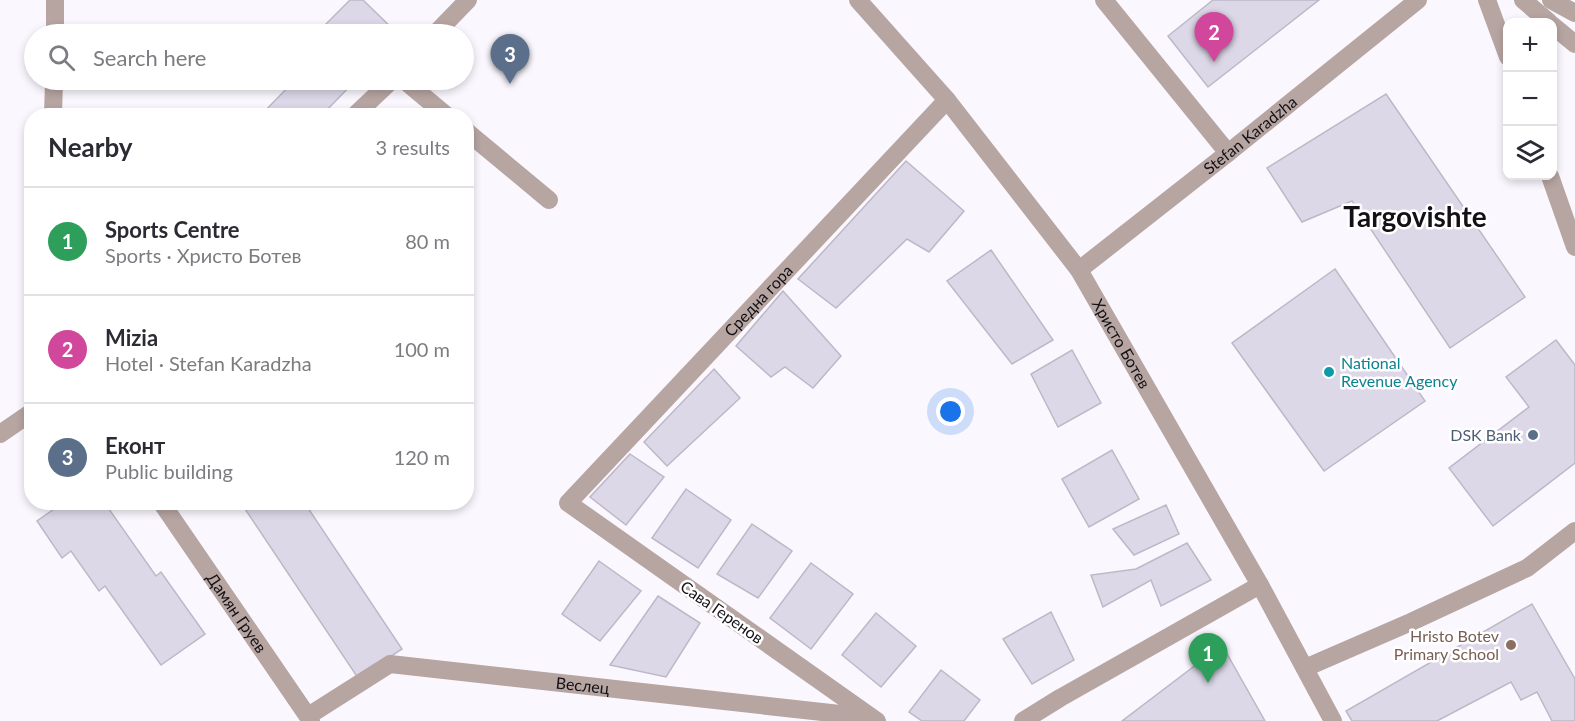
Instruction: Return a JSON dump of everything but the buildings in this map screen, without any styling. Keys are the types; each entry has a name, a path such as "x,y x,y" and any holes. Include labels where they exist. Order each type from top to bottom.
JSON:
{"street":[{"path":"55,0 55,24"},
{"path":"445,24 468,0"},
{"name":"Христо Ботев","path":"858,0 947,100 1079,270 1260,585 1333,721"},
{"path":"1104,0 1228,153"},
{"name":"Stefan Karadzha","path":"1079,270 1419,0"},
{"path":"1487,0 1503,43"},
{"path":"1522,0 1544,18"},
{"path":"1551,0 1575,13"},
{"path":"1557,29 1575,44"},
{"path":"53,108 54,90"},
{"path":"362,108 381,90"},
{"path":"416,90 437,108"},
{"name":"Средна гора","path":"568,503 947,100"},
{"path":"474,139 549,200"},
{"path":"1551,180 1575,247"},
{"path":"0,434 24,418"},
{"name":"Сава Геренов","path":"568,503 874,719"},
{"name":"Дамян Груев","path":"166,510 310,719"},
{"path":"1305,668 1412,622 1527,568 1575,531"},
{"path":"1023,721 1260,585"},
{"name":"Веслец","path":"310,719 390,664 874,719"}],"place":[{"name":"Mizia","path":"1214,62"},
{"name":"Еконт","path":"510,84"},
{"name":"National Revenue Agency","path":"1329,372"},
{"name":"DSK Bank","path":"1533,435"},
{"name":"Hristo Botev Primary School","path":"1511,645"},
{"name":"Sports Centre","path":"1208,683"}],"district":[{"name":"Targovishte","path":"1415,217"}]}
